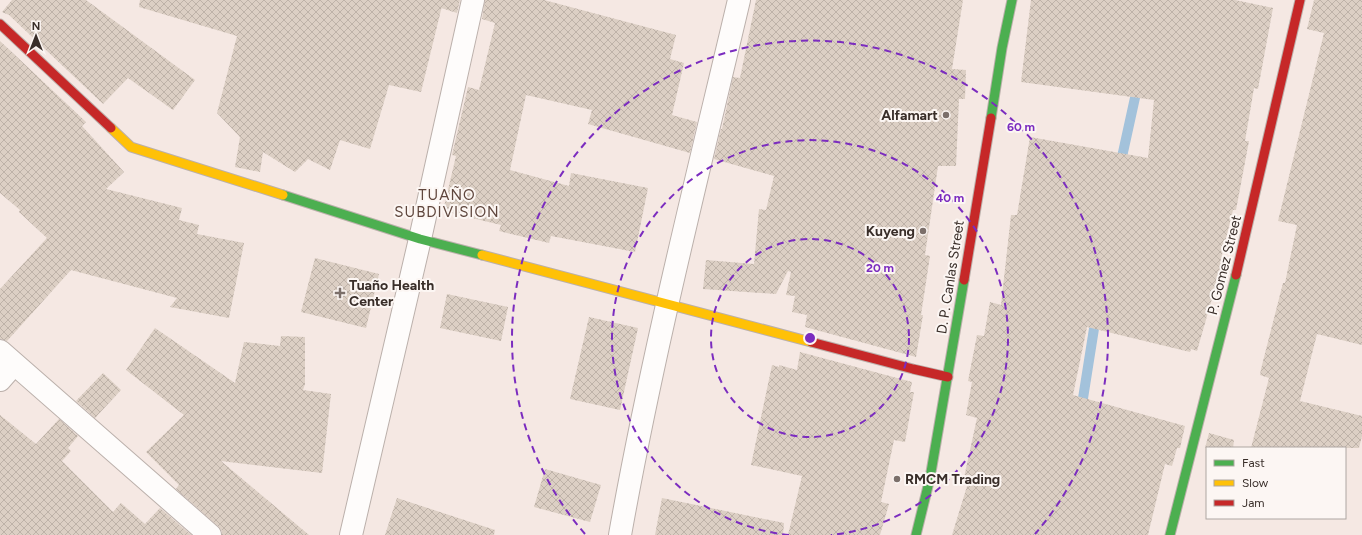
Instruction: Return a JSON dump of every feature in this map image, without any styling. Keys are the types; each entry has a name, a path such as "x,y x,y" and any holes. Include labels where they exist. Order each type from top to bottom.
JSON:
{"street":[{"path":"351,535 420,239 472,0"},
{"path":"620,535 631,472 667,303 738,0"},
{"name":"D. P. Canlas Street","path":"916,535 930,478 1002,48 1012,0"},
{"name":"P. Gomez Street","path":"1170,535 1203,410 1275,114 1300,0"},
{"path":"0,24 131,147 420,239 948,377"},
{"path":"0,380 7,357 210,535"}],"building":[{"path":"12,0 86,0 195,80 173,110 128,78 103,104 9,15 2,12"},
{"path":"140,0 460,0 457,13 441,8 421,92 389,85 370,149 340,140 330,170 308,159 295,172 263,152 260,172 235,167 240,137 217,113 237,36 139,7"},
{"path":"485,0 544,0 676,35 670,59 684,63 672,115 697,122 690,153 588,124 592,110 526,95 510,170 569,186 571,173 648,188 635,252 551,236 549,243 499,231 501,225 443,211 456,156 452,155 468,87 479,90 495,23 482,19"},
{"path":"756,0 963,0 952,69 966,70 965,99 959,99 956,166 938,166 925,255 930,256 916,357 805,327 807,315 792,312 795,296 786,295 791,272 788,271 776,294 703,289 706,260 754,264 759,209 766,210 774,176 714,159 733,77 740,78"},
{"path":"1031,0 1235,0 1273,8 1258,89 1254,88 1245,141 1249,141 1236,210 1233,210 1220,263 1222,264 1197,351 1191,349 1190,352 1087,327 1073,395 1185,426 1180,448 1177,448 1172,466 1165,464 1148,535 952,535 968,483 963,482 977,418 966,415 972,382 968,381 977,335 984,336 990,302 1001,305 1011,215 1017,215 1030,137 1148,158 1154,100 1021,82"},
{"path":"1314,0 1362,0 1362,345 1317,334 1300,401 1362,416 1362,436 1359,448 1251,447 1269,378 1260,375 1261,369 1283,283 1285,283 1297,225 1278,221 1324,33 1307,29"},
{"path":"0,41 86,122 82,126 124,172 106,189 182,208 179,220 199,225 197,234 244,243 229,318 170,307 177,298 71,270 7,341 0,339 0,289 47,238 19,212 20,210 0,193"},
{"name":"Tuaño Health Center","path":"315,258 379,274 366,328 301,312"},
{"path":"447,294 508,307 501,341 440,328"},
{"path":"589,317 638,328 620,410 570,399"},
{"path":"155,328 235,383 244,342 280,346 281,336 305,337 305,384 303,390 331,394 322,473 221,461 309,535 222,535 222,531 218,526 176,489 179,485 146,452 184,415 126,370"},
{"path":"800,352 912,382 910,392 914,392 905,442 894,440 881,502 889,504 880,535 788,535 802,476 751,465 772,365 779,367 779,365 797,370"},
{"path":"103,373 121,390 95,418 76,401"},
{"path":"0,415 36,444 59,419 78,436 68,448 71,451 62,461 113,512 121,503 145,524 160,508 191,535 0,535"},
{"path":"1209,433 1234,440 1233,447 1205,448"},
{"path":"545,469 601,485 590,522 534,507"},
{"path":"397,498 495,530 494,535 385,535"},
{"path":"662,498 784,523 783,535 655,535"}],"waterway":[{"path":"1120,166 1138,84"},
{"path":"1081,411 1096,316"}],"traffic: fast":[{"path":"991,118 1002,48 1012,0"},
{"path":"283,195 420,239 482,255"},
{"path":"1170,535 1236,275"},
{"path":"916,535 930,478 964,280"}],"traffic: slow":[{"path":"111,128 131,147 283,195"},
{"path":"482,255 811,342"}],"traffic: jam":[{"path":"1236,275 1300,0"},
{"path":"0,24 111,128"},
{"path":"964,280 991,118"},
{"path":"811,342 948,377"}],"place":[{"name":"Alfamart","path":"946,115"},
{"name":"Kuyeng","path":"923,231"},
{"name":"Tuaño Health Center","path":"340,293"},
{"name":"RMCM Trading","path":"897,479"}],"district":[{"name":"TUAÑO SUBDIVISION","path":"447,204"}]}
